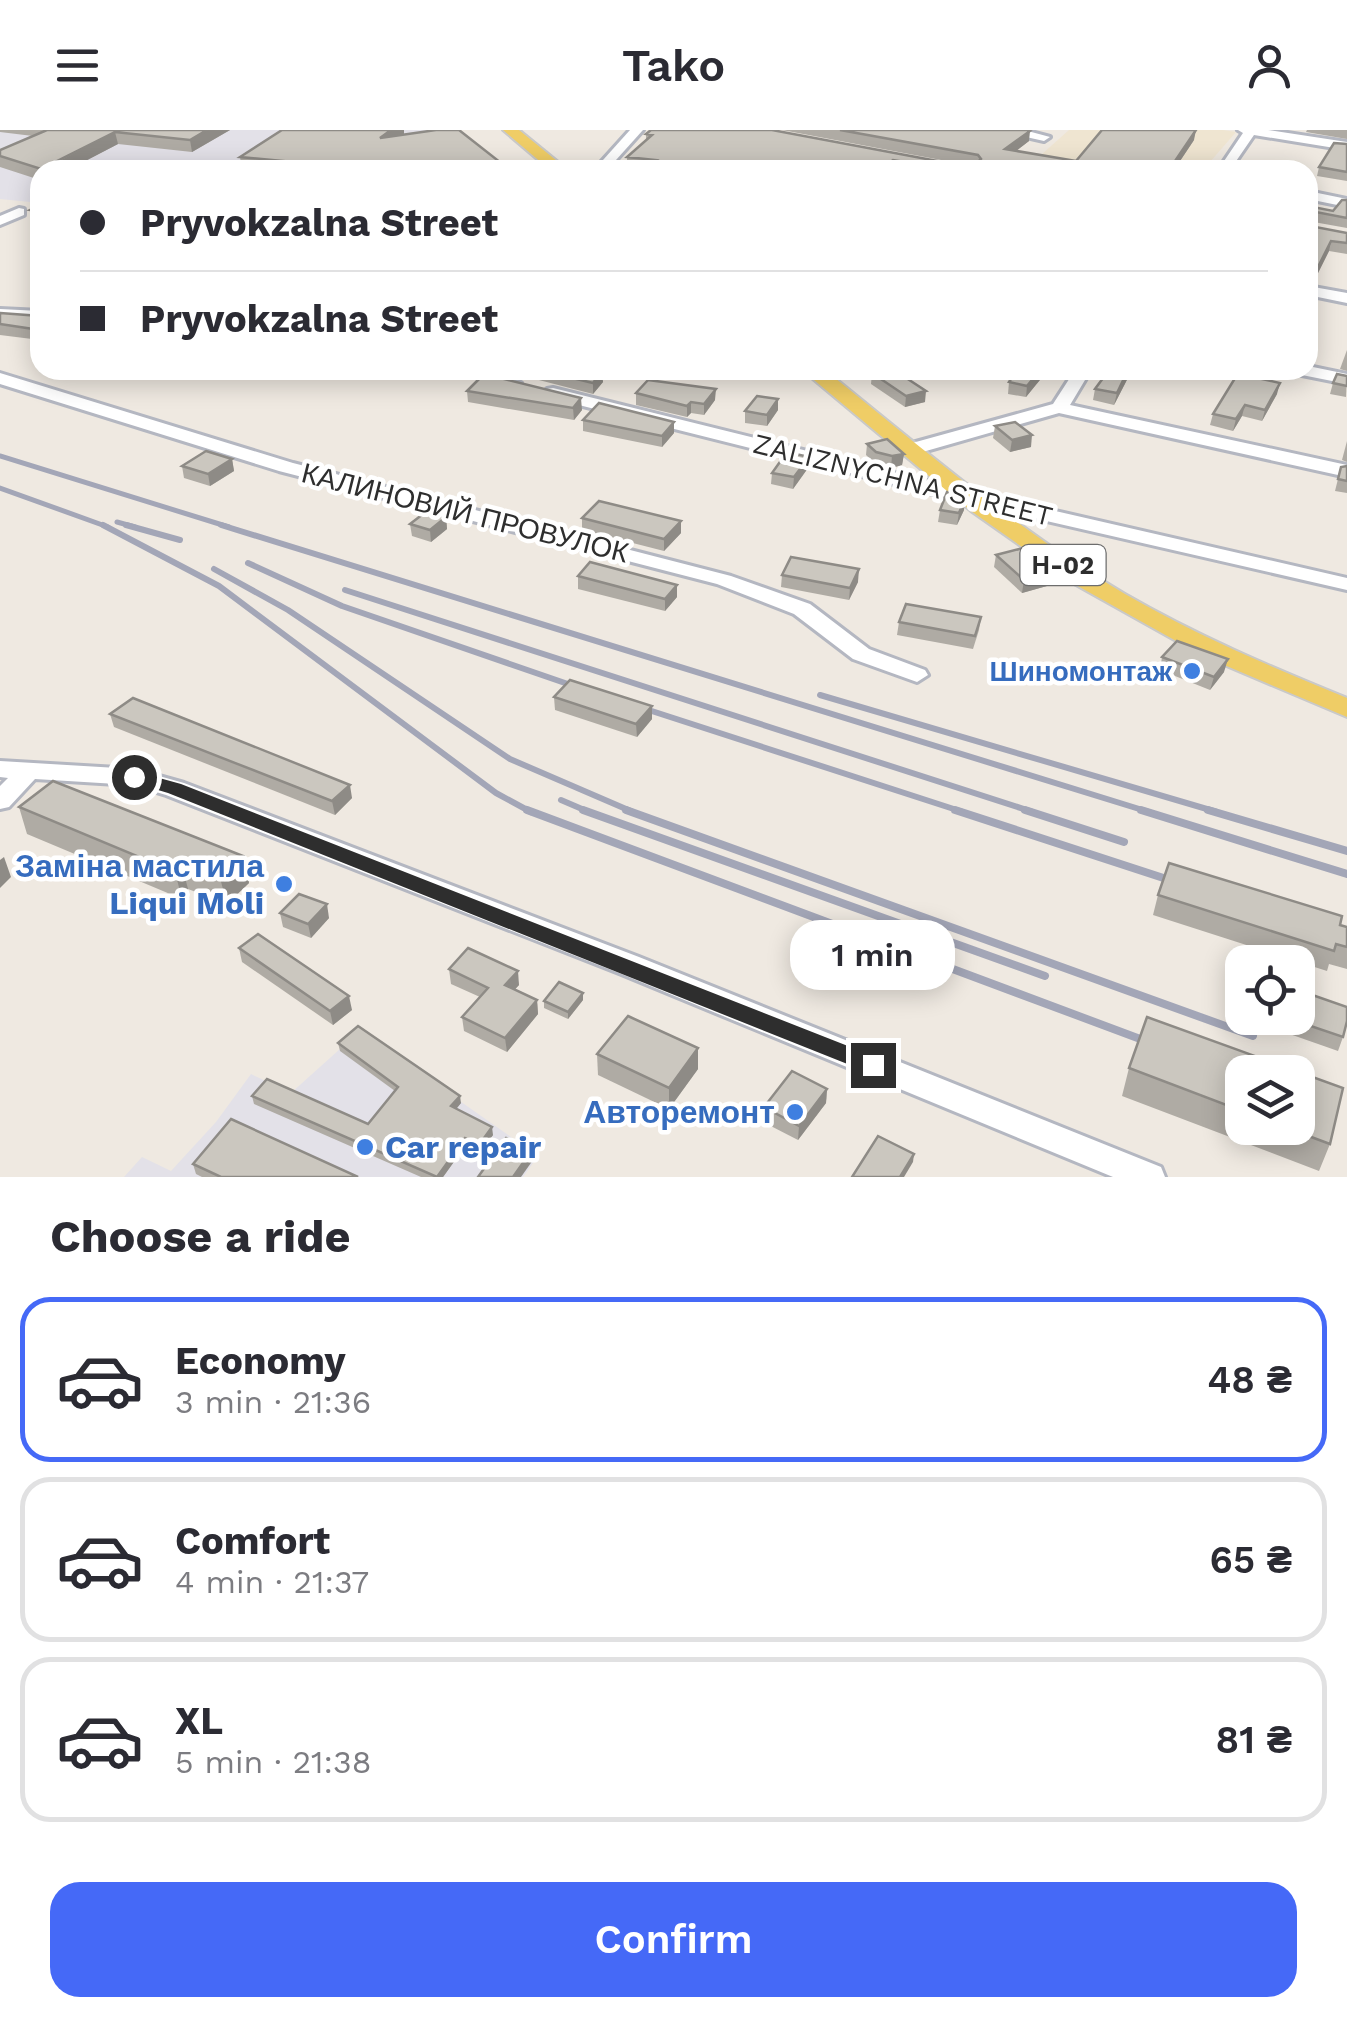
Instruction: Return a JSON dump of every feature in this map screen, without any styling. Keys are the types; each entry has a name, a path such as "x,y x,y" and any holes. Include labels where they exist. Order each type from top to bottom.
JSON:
{"main road":[{"path":"510,130 548,160"},
{"name":"Н-02","path":"825,380 1047,554 1127,606 1234,660 1347,708"}],"street":[{"path":"609,160 636,130"},
{"path":"1001,130 1044,137"},
{"path":"1230,160 1248,130 1347,146"},
{"path":"1318,197 1347,203"},
{"path":"0,222 18,212"},
{"path":"1318,293 1347,298"},
{"path":"0,314 30,316"},
{"path":"1318,373 1347,379"},
{"name":"КАЛИНОВИЙ ПРОВУЛОК","path":"0,378 286,467 724,580 802,610 862,654 917,675"},
{"name":"ZALIZNYCHNA STREET","path":"500,380 977,499 1347,584"},
{"path":"1059,408 1077,380"},
{"path":"912,449 1059,408 1347,471"},
{"path":"0,769 134,777 175,788 611,958 1148,1177"},
{"path":"0,801 30,770"}],"shaded area":[{"path":"0,130 446,130 481,160 30,160 30,202 0,199"},
{"path":"1069,130 1236,132 1212,160 1071,160 1041,155"},
{"path":"360,1031 538,1156 523,1177 124,1177 142,1157 171,1171 216,1122 251,1074 291,1093"}],"building":[{"path":"47,130 207,130 190,140 115,132 59,160 30,160 30,166 0,156 0,150"},
{"path":"282,130 391,130 380,138 459,130 497,160 272,160 240,157"},
{"path":"651,130 772,130 932,160 627,157 652,135 646,134"},
{"path":"840,130 1030,131 1005,149 1070,160 980,160 978,155"},
{"path":"1102,130 1196,130 1176,160 1077,160"},
{"path":"1334,143 1347,144 1347,172 1319,167"},
{"path":"1342,200 1347,200 1347,218 1318,212 1318,208 1333,211"},
{"path":"1318,228 1347,233 1347,243 1331,241 1318,267"},
{"path":"0,313 30,315 30,328 0,324"},
{"path":"1337,374 1347,376 1347,386 1333,383"},
{"path":"478,380 508,380 581,398 573,408 467,391"},
{"path":"648,380 716,389 704,404 691,402 687,406 636,393"},
{"path":"882,380 909,380 926,391 906,396"},
{"path":"1010,380 1032,380 1027,386"},
{"path":"1102,380 1123,380 1117,393 1095,389"},
{"path":"1234,380 1280,383 1265,410 1245,405 1236,419 1213,414"},
{"path":"757,396 778,399 767,415 745,411"},
{"path":"599,403 674,422 662,436 583,420"},
{"path":"1015,422 1032,435 1012,440 995,426"},
{"path":"887,439 904,454 876,452 867,444"},
{"path":"206,451 232,459 208,474 182,466"},
{"path":"787,452 809,457 794,477 772,473"},
{"path":"1347,466 1347,481 1338,479 1341,467"},
{"path":"947,492 965,498 959,513 940,510"},
{"path":"599,501 681,521 664,539 582,518"},
{"path":"427,511 446,517 430,530 410,524"},
{"path":"1027,547 1056,572 1024,580 996,555"},
{"path":"791,557 859,569 850,588 782,575"},
{"path":"590,562 677,585 665,599 578,576"},
{"path":"906,604 981,617 975,636 899,622"},
{"path":"1177,641 1228,659 1214,677 1162,657"},
{"path":"570,680 652,706 636,724 554,697"},
{"path":"133,698 350,785 332,801 110,714"},
{"path":"53,781 243,856 220,878 181,862 175,872 19,807"},
{"path":"1169,863 1342,916 1340,925 1347,927 1347,947 1336,944 1334,951 1158,895"},
{"path":"299,894 327,904 308,924 280,913"},
{"path":"258,934 349,996 330,1011 239,948"},
{"path":"468,948 518,971 505,985 537,1000 505,1038 462,1017 488,988 449,969"},
{"path":"559,982 583,993 568,1012 544,1001"},
{"path":"1315,996 1347,1007 1343,1037 1315,1028"},
{"path":"628,1016 698,1048 669,1088 597,1054"},
{"path":"1147,1017 1252,1055 1225,1055 1225,1105 1129,1068"},
{"path":"358,1026 460,1096 451,1106 492,1127 479,1145 465,1138 437,1177 252,1096 267,1079 368,1124 398,1087 338,1043"},
{"path":"792,1071 827,1089 799,1126 764,1107"},
{"path":"1315,1078 1343,1088 1330,1144 1315,1138"},
{"path":"231,1119 358,1177 221,1177 193,1164"},
{"path":"878,1136 914,1154 900,1177 852,1177"},
{"path":"506,1138 532,1150 513,1177 478,1177"}],"railway":[{"path":"0,456 229,527"},
{"path":"0,488 104,526"},
{"path":"117,522 135,527"},
{"path":"126,525 180,540"},
{"path":"221,525 1149,812"},
{"path":"104,526 108,527"},
{"path":"104,526 219,586 496,793 528,810"},
{"path":"248,563 342,606 594,693"},
{"path":"214,569 288,610 510,759 633,812"},
{"path":"345,590 1033,812"},
{"path":"820,695 1217,812"},
{"path":"627,703 963,812"},
{"path":"561,800 589,812"},
{"path":"528,810 1167,1049"},
{"path":"583,810 1045,976"},
{"path":"626,810 1253,1036"},
{"path":"955,810 1188,886"},
{"path":"1025,810 1124,842"},
{"path":"1141,810 1347,874"},
{"path":"1208,810 1347,851"}],"place":[{"name":"Шиномонтаж","path":"1192,671"},
{"name":"Заміна мастила Liqui Moli","path":"284,884"},
{"name":"Авторемонт","path":"795,1112"},
{"name":"Car repair","path":"365,1147"}],"route":[{"path":"134,777 175,788 873,1065"}]}
